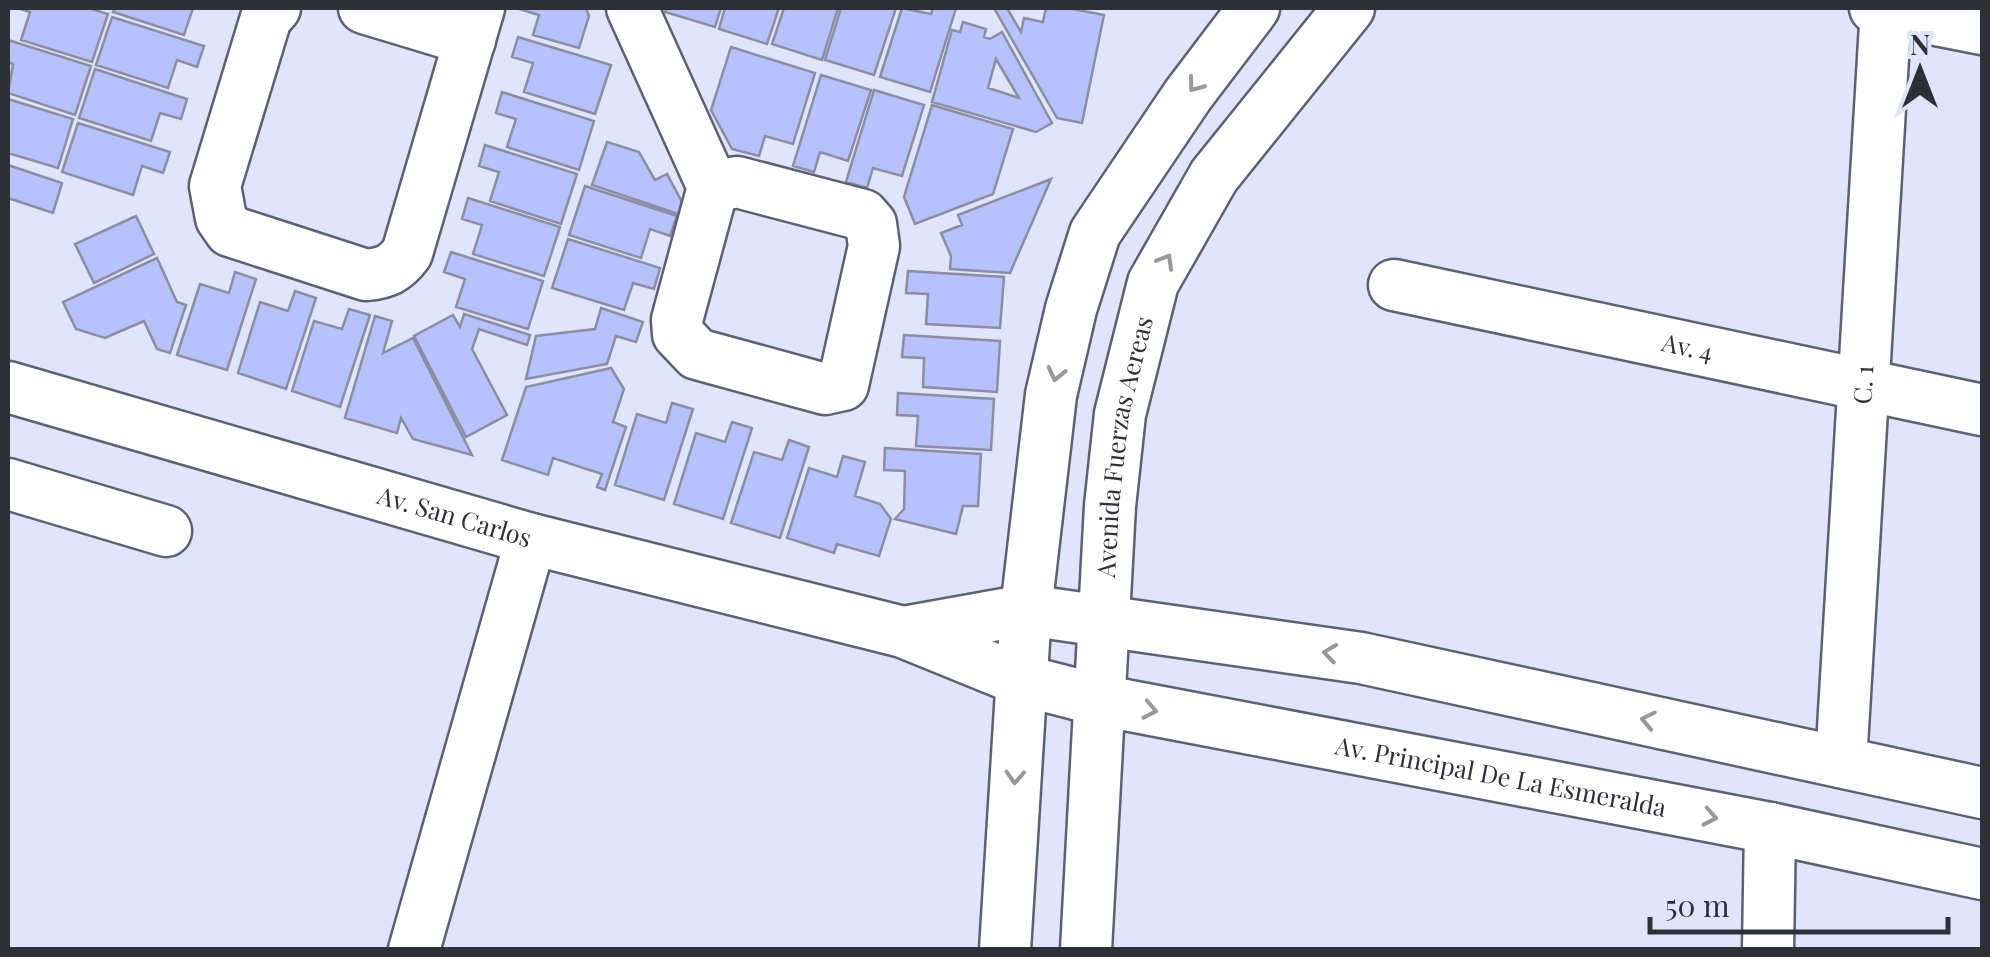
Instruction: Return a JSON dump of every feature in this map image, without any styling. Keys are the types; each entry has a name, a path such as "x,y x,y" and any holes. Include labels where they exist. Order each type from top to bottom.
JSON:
{"street":[{"path":"275,8 266,18 215,186 221,218 230,232 366,275 385,274 407,253 475,24 364,8"},
{"path":"632,8 713,188 677,320 678,334 697,354 825,390 842,385 874,246 871,224 863,215 737,182 713,188"},
{"path":"1005,950 1026,610 1051,395 1071,310 1095,233 1188,95 1254,8"},
{"name":"Avenida Fuerzas Aereas","path":"1086,950 1110,506 1120,414 1153,282 1214,176 1349,8"},
{"path":"1882,8 1982,29"},
{"name":"C. 1","path":"1841,762 1882,8"},
{"name":"Av. 4","path":"1394,285 1982,410"},
{"name":"Av. San Carlos","path":"8,387 531,539 903,632 1021,680"},
{"path":"8,484 166,531"},
{"path":"414,950 531,539"},
{"path":"903,632 1026,610 1361,658 1982,793"},
{"name":"Av. Principal De La Esmeralda","path":"1021,680 1099,700 1770,828 1982,874"},
{"path":"1768,950 1770,828"}],"building":[{"path":"17,8 88,8 108,14 92,62 21,40 30,12"},
{"path":"115,8 193,8 184,35 113,12"},
{"path":"516,8 586,8 589,16 579,48 533,35 539,15"},
{"path":"667,8 721,8 715,27 665,12"},
{"path":"725,8 779,8 767,44 719,29"},
{"path":"784,8 838,8 822,60 772,44"},
{"path":"841,8 896,8 874,75 825,60"},
{"path":"902,8 931,14 933,8 956,8 930,92 880,77"},
{"path":"994,8 1007,8 1021,32 1024,18 1043,22 1046,8 1104,15 1082,123 1057,118"},
{"path":"112,17 204,46 197,67 177,60 168,88 96,65"},
{"path":"963,22 986,29 984,37 990,39 1002,32 1052,123 1036,132 932,102 952,30 960,32","holes":["996,59 1019,98 988,88"]},
{"path":"518,37 611,65 595,114 524,92 533,63 512,57"},
{"path":"8,40 91,66 75,115 8,93 13,64 8,62"},
{"path":"731,47 815,73 793,144 765,136 759,156 732,149 711,110"},
{"path":"95,69 187,99 181,119 160,113 151,141 79,118"},
{"path":"821,75 871,90 848,161 820,152 814,172 793,166"},
{"path":"874,90 924,105 902,176 873,168 867,188 846,182"},
{"path":"502,92 594,121 579,170 507,147 516,119 496,113"},
{"path":"8,99 73,119 58,168 8,153"},
{"path":"932,105 1013,129 993,194 915,224 904,197"},
{"path":"78,123 170,152 163,173 142,166 133,195 62,172"},
{"path":"607,142 639,152 655,180 667,174 682,202 678,214 592,185"},
{"path":"485,145 577,174 561,224 490,201 499,172 479,166"},
{"path":"8,165 62,183 53,213 8,198"},
{"path":"1051,179 1010,273 950,269 951,256 941,233 962,225 958,215"},
{"path":"585,186 677,216 670,236 650,229 641,258 569,235"},
{"path":"468,198 560,227 544,276 473,254 482,225 462,219"},
{"path":"136,216 154,254 94,283 75,244"},
{"path":"568,239 660,268 654,289 633,283 624,310 552,288"},
{"path":"451,252 543,281 528,329 456,307 465,279 444,272"},
{"path":"157,258 177,302 186,305 170,353 157,349 144,321 105,338 76,329 63,302"},
{"path":"908,271 1004,277 1000,328 926,324 928,294 906,293"},
{"path":"235,272 256,279 227,370 177,355 200,284 229,293"},
{"path":"295,291 316,298 286,389 238,373 260,302 288,311"},
{"path":"601,308 643,322 636,342 616,336 607,364 526,379 536,336 595,329"},
{"path":"349,309 370,315 340,407 292,391 314,321 342,329"},
{"path":"464,314 530,335 527,345 479,329 472,349 507,415 466,437 414,336 453,315 460,327"},
{"path":"375,316 392,321 383,353 413,338 472,455 413,439 401,418 397,433 345,418"},
{"path":"904,335 1000,341 997,392 923,387 924,358 902,357"},
{"path":"611,368 624,389 613,422 626,427 605,490 597,487 602,474 553,458 548,475 502,460 526,387"},
{"path":"898,393 994,399 991,450 916,446 918,416 897,415"},
{"path":"672,403 693,409 664,500 615,485 637,414 666,423"},
{"path":"732,422 752,428 723,519 674,504 696,433 725,442"},
{"path":"789,440 809,447 780,538 731,523 754,452 782,460"},
{"path":"885,448 981,454 978,506 963,506 956,534 895,519 904,509 905,471 884,470"},
{"path":"843,456 865,462 855,496 880,504 891,519 879,556 837,544 834,553 787,538 809,468 837,477"}]}
